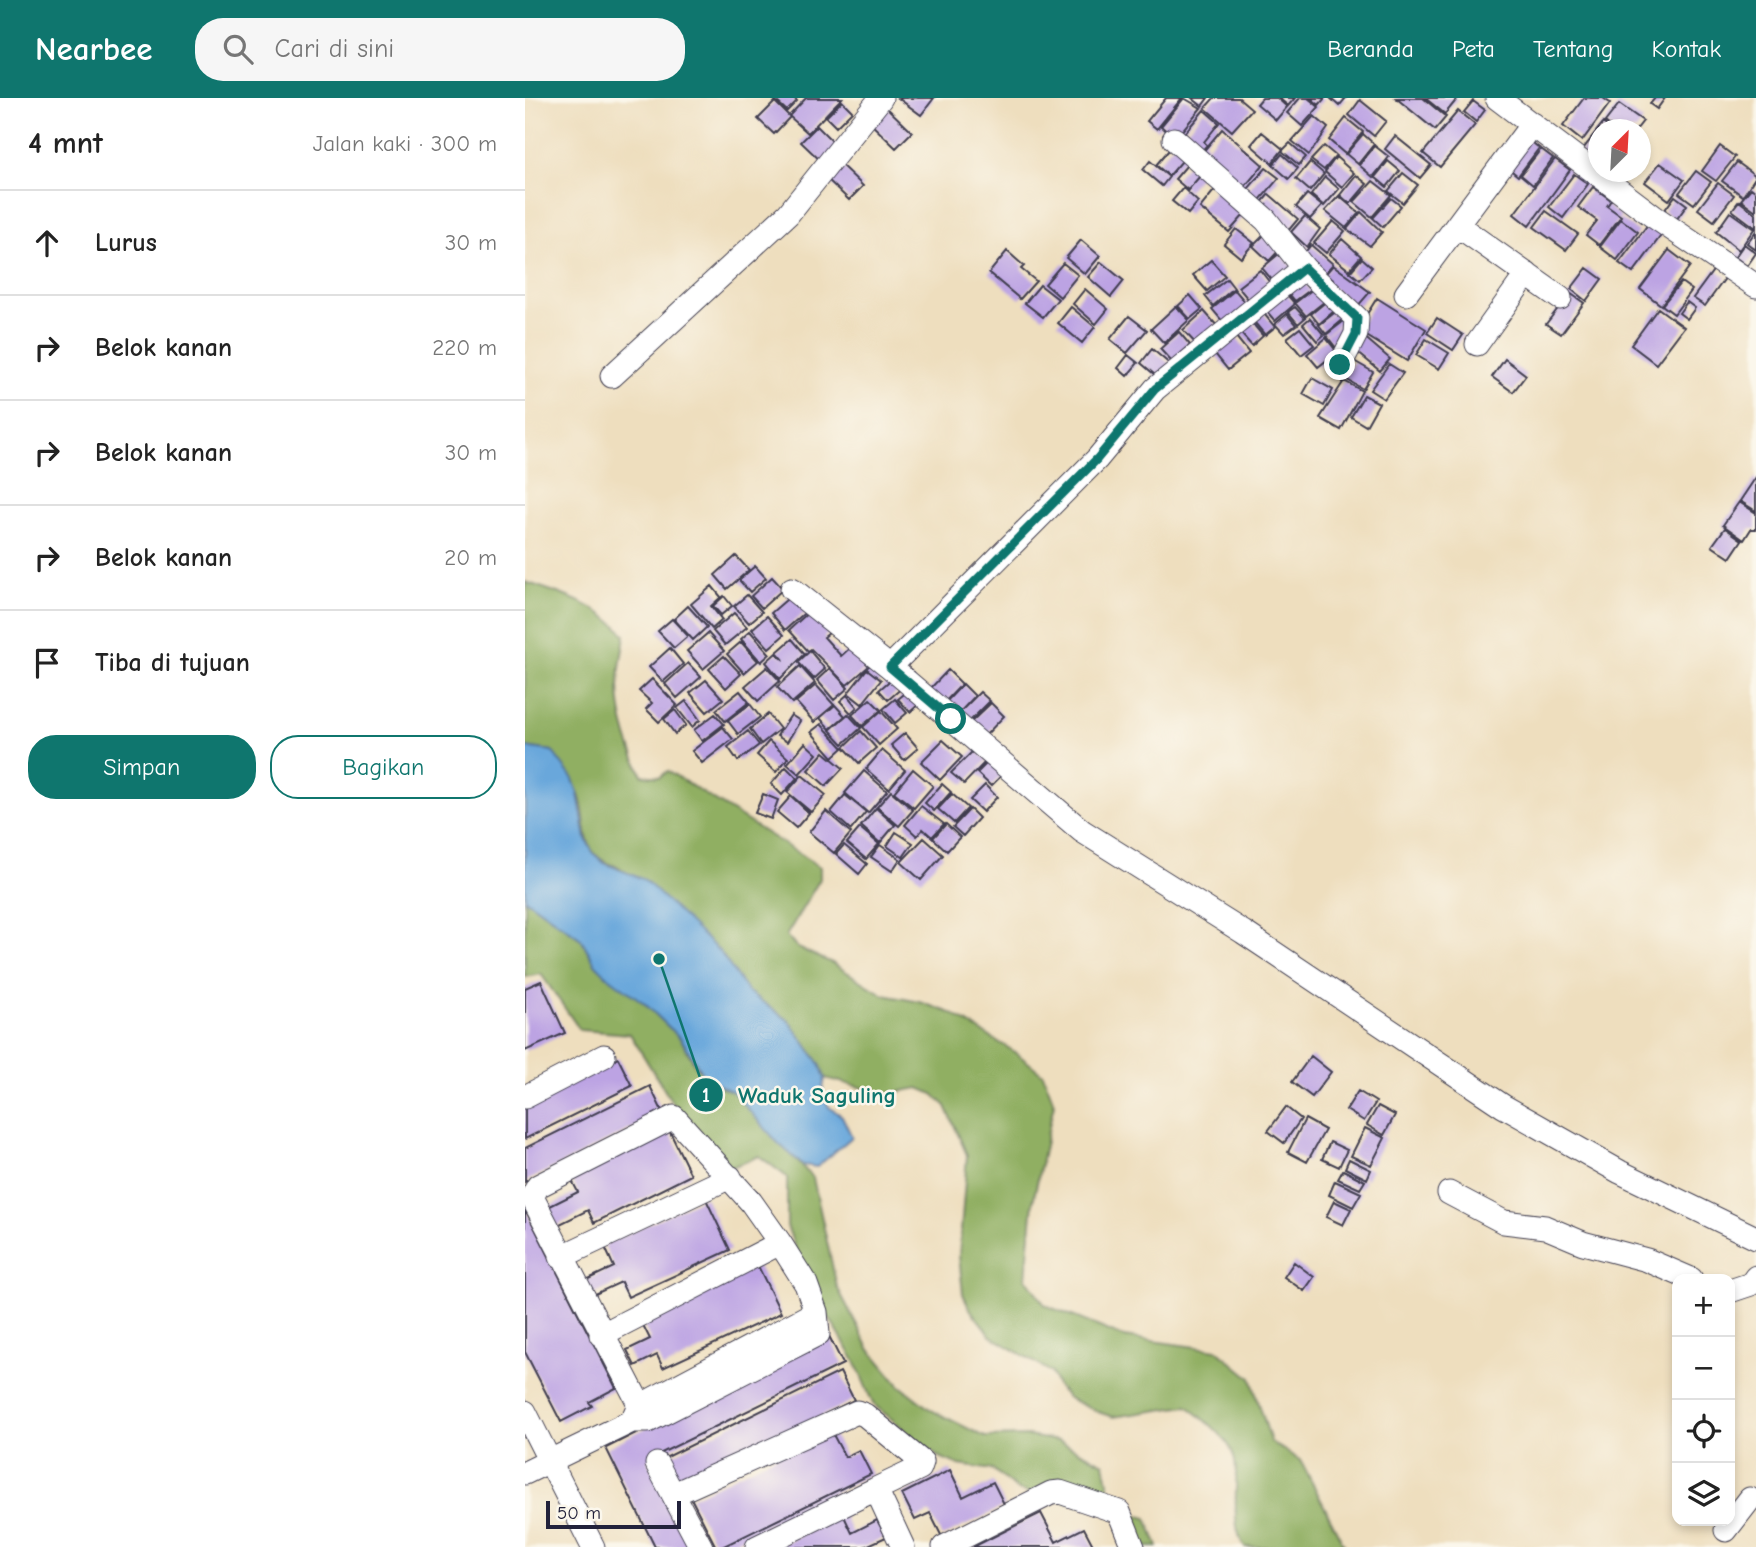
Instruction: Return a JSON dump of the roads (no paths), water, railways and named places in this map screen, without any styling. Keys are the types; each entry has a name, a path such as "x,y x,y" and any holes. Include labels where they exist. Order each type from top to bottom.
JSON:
{"street":[{"path":"612,376 788,214 881,98"},
{"path":"1497,98 1653,216 1756,286"},
{"path":"1406,295 1532,124"},
{"path":"1174,139 1266,220 1304,268 1357,318 1356,334 1340,365"},
{"path":"1457,225 1560,298"},
{"path":"890,667 1097,459 1155,389 1304,268"},
{"path":"1478,344 1527,274"},
{"path":"792,589 890,667 1081,831 1243,932 1503,1107 1621,1172 1756,1238"},
{"path":"525,1097 604,1056"},
{"path":"525,1473 639,1416 816,1312 807,1284 780,1243 730,1177 680,1120 667,1119 535,1190 533,1201 639,1416"},
{"path":"561,1257 730,1177"},
{"path":"1449,1193 1504,1222 1545,1227 1583,1243 1647,1260 1679,1274"},
{"path":"601,1335 780,1243"},
{"path":"1735,1289 1751,1284 1756,1277"},
{"path":"525,1412 593,1547"},
{"path":"674,1494 857,1412 865,1415 922,1462 920,1468 757,1547"},
{"path":"657,1464 701,1547"},
{"path":"876,1489 904,1547"},
{"path":"944,1547 1051,1493 1060,1492 1119,1512 1127,1545"},
{"path":"1726,1530 1754,1499"}],"water":[{"path":"525,747 552,751 573,779 586,839 593,853 604,863 645,880 720,952 747,991 788,1020 820,1064 825,1078 822,1093 829,1107 842,1116 852,1137 817,1167 803,1165 779,1144 732,1091 706,1079 681,1039 644,1003 596,965 581,939 525,899"}],"place":[{"name":"Waduk Saguling","path":"659,959"}]}
